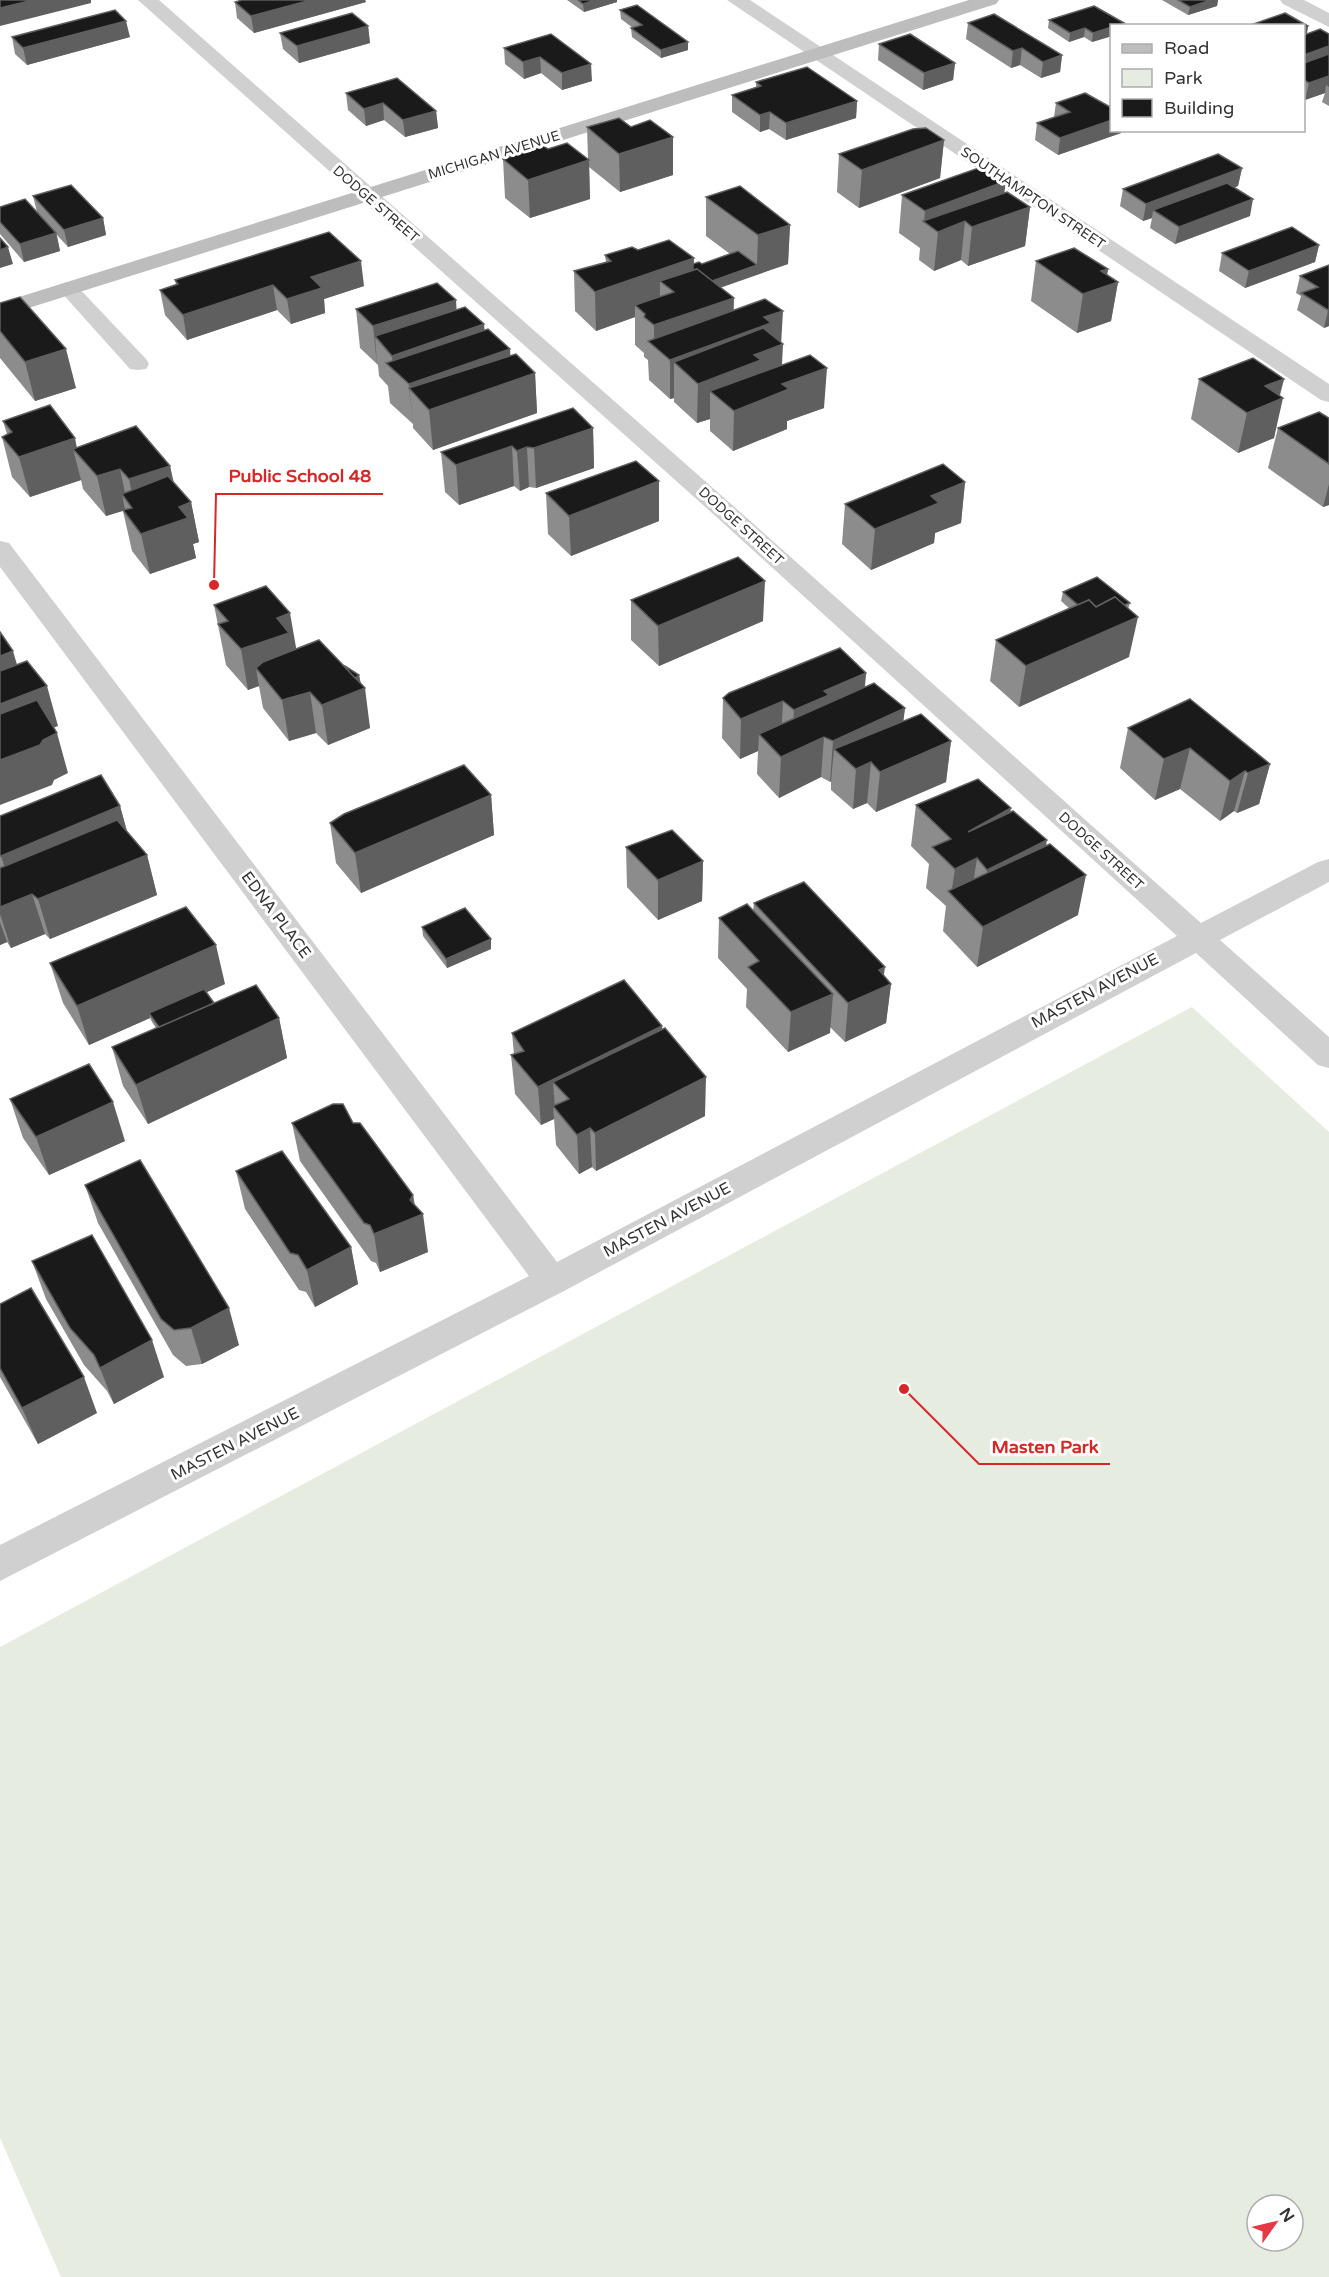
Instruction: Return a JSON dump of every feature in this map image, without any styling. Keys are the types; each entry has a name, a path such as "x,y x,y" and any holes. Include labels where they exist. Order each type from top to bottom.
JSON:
{"street":[{"name":"DODGE STREET","path":"148,0 730,516 1329,1056"},
{"name":"SOUTHAMPTON STREET","path":"737,0 1329,395"},
{"name":"MICHIGAN AVENUE","path":"0,310 989,0"},
{"path":"1290,0 1329,21"},
{"name":"EDNA PLACE","path":"0,549 552,1281"},
{"name":"MASTEN AVENUE","path":"0,1564 552,1281 1329,869"}],"lane":[{"path":"68,288 138,364"}],"green space":[{"path":"1192,1007 1329,1132 1329,2277 61,2277 0,2138 0,1647"}],"building":[{"path":"0,0 33,0 0,8"},
{"path":"242,0 311,0 251,16 235,2"},
{"path":"578,0 595,0 583,4"},
{"path":"1178,0 1211,0 1190,7"},
{"path":"637,5 688,42 661,50 631,28 642,25 620,10"},
{"path":"1094,6 1124,23 1110,24 1110,28 1093,33 1085,28 1070,33 1049,20"},
{"path":"115,10 126,21 23,48 12,37"},
{"path":"352,13 368,26 297,46 280,33"},
{"path":"1285,13 1304,24 1254,24"},
{"path":"994,14 1062,55 1043,62 1022,48 1013,51 968,23"},
{"path":"1320,29 1329,34 1329,46 1305,55 1305,35"},
{"path":"551,34 591,64 562,73 540,57 523,62 504,48"},
{"path":"910,34 955,63 924,73 879,44"},
{"path":"1329,54 1329,76 1309,83 1305,81 1305,63"},
{"path":"807,67 857,101 786,123 770,112 760,115 732,95 761,86 756,82"},
{"path":"397,78 436,111 403,120 383,103 364,109 346,93"},
{"path":"1085,93 1110,107 1110,121 1060,138 1037,123 1070,112 1056,103"},
{"path":"619,118 631,127 650,120 673,137 619,154 587,127"},
{"path":"926,128 944,140 862,170 839,154 913,129"},
{"path":"538,142 548,149 567,143 589,160 528,180 503,159 523,153 517,149"},
{"path":"1218,154 1242,168 1146,204 1123,189"},
{"path":"984,166 1006,181 925,211 902,195"},
{"path":"1227,183 1253,199 1179,227 1153,210"},
{"path":"71,185 103,218 64,230 33,196"},
{"path":"740,186 790,225 758,235 706,197"},
{"path":"1007,192 1030,207 972,227 965,221 938,232 923,221"},
{"path":"25,199 56,233 20,244 0,222 0,207"},
{"path":"1292,227 1319,245 1249,271 1222,253"},
{"path":"329,232 361,261 311,277 322,288 287,299 273,285 183,315 160,290 178,284 175,280"},
{"path":"0,238 8,247 0,250"},
{"path":"669,240 694,258 595,292 574,271 611,261 605,255 632,247 638,250"},
{"path":"1074,248 1108,269 1101,271 1118,282 1083,294 1036,261"},
{"path":"738,251 757,265 712,281 697,269 693,270 693,264 699,262 702,264"},
{"path":"1329,265 1328,310 1301,293 1318,287 1300,276"},
{"path":"697,269 734,298 654,325 635,305 674,292 660,281"},
{"path":"437,283 456,300 373,326 356,309"},
{"path":"20,297 66,349 25,362 0,331 0,303"},
{"path":"765,299 783,311 764,317 771,323 670,360 648,341"},
{"path":"465,307 484,324 392,356 375,336"},
{"path":"763,328 783,344 754,355 761,360 698,384 674,362"},
{"path":"488,329 510,349 409,384 386,363"},
{"path":"516,354 535,373 429,410 409,388"},
{"path":"810,355 827,368 782,384 789,389 734,411 710,391"},
{"path":"1253,358 1284,379 1265,386 1283,398 1247,413 1199,379"},
{"path":"50,405 75,438 19,457 2,437 12,432 3,421"},
{"path":"573,408 593,428 534,448 527,447 517,451 512,446 456,465 441,452"},
{"path":"1319,412 1329,418 1329,464 1278,428"},
{"path":"136,426 170,466 129,479 120,469 97,476 73,449"},
{"path":"636,461 659,481 569,516 546,493"},
{"path":"943,464 965,482 931,496 939,503 875,529 845,504"},
{"path":"168,476 191,502 179,507 188,518 141,534 123,510 132,508 122,494"},
{"path":"738,557 765,581 658,626 631,600"},
{"path":"1097,577 1130,603 1124,605 1115,597 1096,607 1089,600 1078,605 1063,592"},
{"path":"266,586 290,613 277,618 289,633 241,649 218,624 228,621 214,605"},
{"path":"1115,597 1138,617 1026,666 996,640 1089,600 1096,607"},
{"path":"0,632 13,651 0,656"},
{"path":"319,640 365,688 322,705 310,692 282,700 256,668 263,662"},
{"path":"840,648 866,673 824,691 829,695 794,710 783,701 741,719 723,698 729,693"},
{"path":"27,661 47,686 0,704 0,671"},
{"path":"345,666 359,675 355,678"},
{"path":"874,683 905,708 833,741 824,737 781,757 759,734"},
{"path":"1190,699 1270,764 1248,773 1245,771 1230,781 1190,748 1164,759 1128,728"},
{"path":"37,700 57,733 43,740 40,745 0,760 0,714"},
{"path":"921,714 951,741 880,772 871,762 856,769 834,749"},
{"path":"464,765 491,795 355,853 330,823 344,814"},
{"path":"101,775 120,806 0,856 0,816"},
{"path":"978,779 1011,808 968,832 1013,811 1047,840 987,870 977,858 955,869 932,847 951,839 916,805"},
{"path":"117,820 147,855 38,899 32,894 0,907 0,868"},
{"path":"672,830 703,861 658,880 626,847"},
{"path":"1050,844 1086,875 983,927 948,891"},
{"path":"804,882 885,967 879,970 891,984 848,1003 754,903"},
{"path":"747,904 833,994 791,1012 748,967 759,961 719,918"},
{"path":"186,907 216,945 77,1006 50,963"},
{"path":"465,908 491,939 446,959 422,927"},
{"path":"624,980 662,1026 538,1087 511,1055 524,1051 512,1033"},
{"path":"256,985 279,1018 136,1085 112,1047"},
{"path":"204,989 214,1003 159,1027 149,1013"},
{"path":"665,1028 706,1077 595,1133 590,1128 577,1135 553,1106 569,1099 553,1082"},
{"path":"89,1064 113,1102 36,1137 10,1099"},
{"path":"333,1104 343,1104 353,1123 360,1123 413,1195 410,1200 423,1214 374,1234 370,1225 364,1223 292,1123"},
{"path":"282,1151 351,1247 307,1270 298,1255 290,1253 236,1171"},
{"path":"140,1160 229,1308 191,1328 174,1330 161,1319 85,1185"},
{"path":"92,1235 152,1340 100,1368 94,1355 70,1328 32,1261"},
{"path":"31,1288 84,1377 22,1408 0,1368 0,1304"}],"place":[{"name":"Public School 48","path":"214,585"},
{"name":"Masten Park","path":"904,1389"}]}
